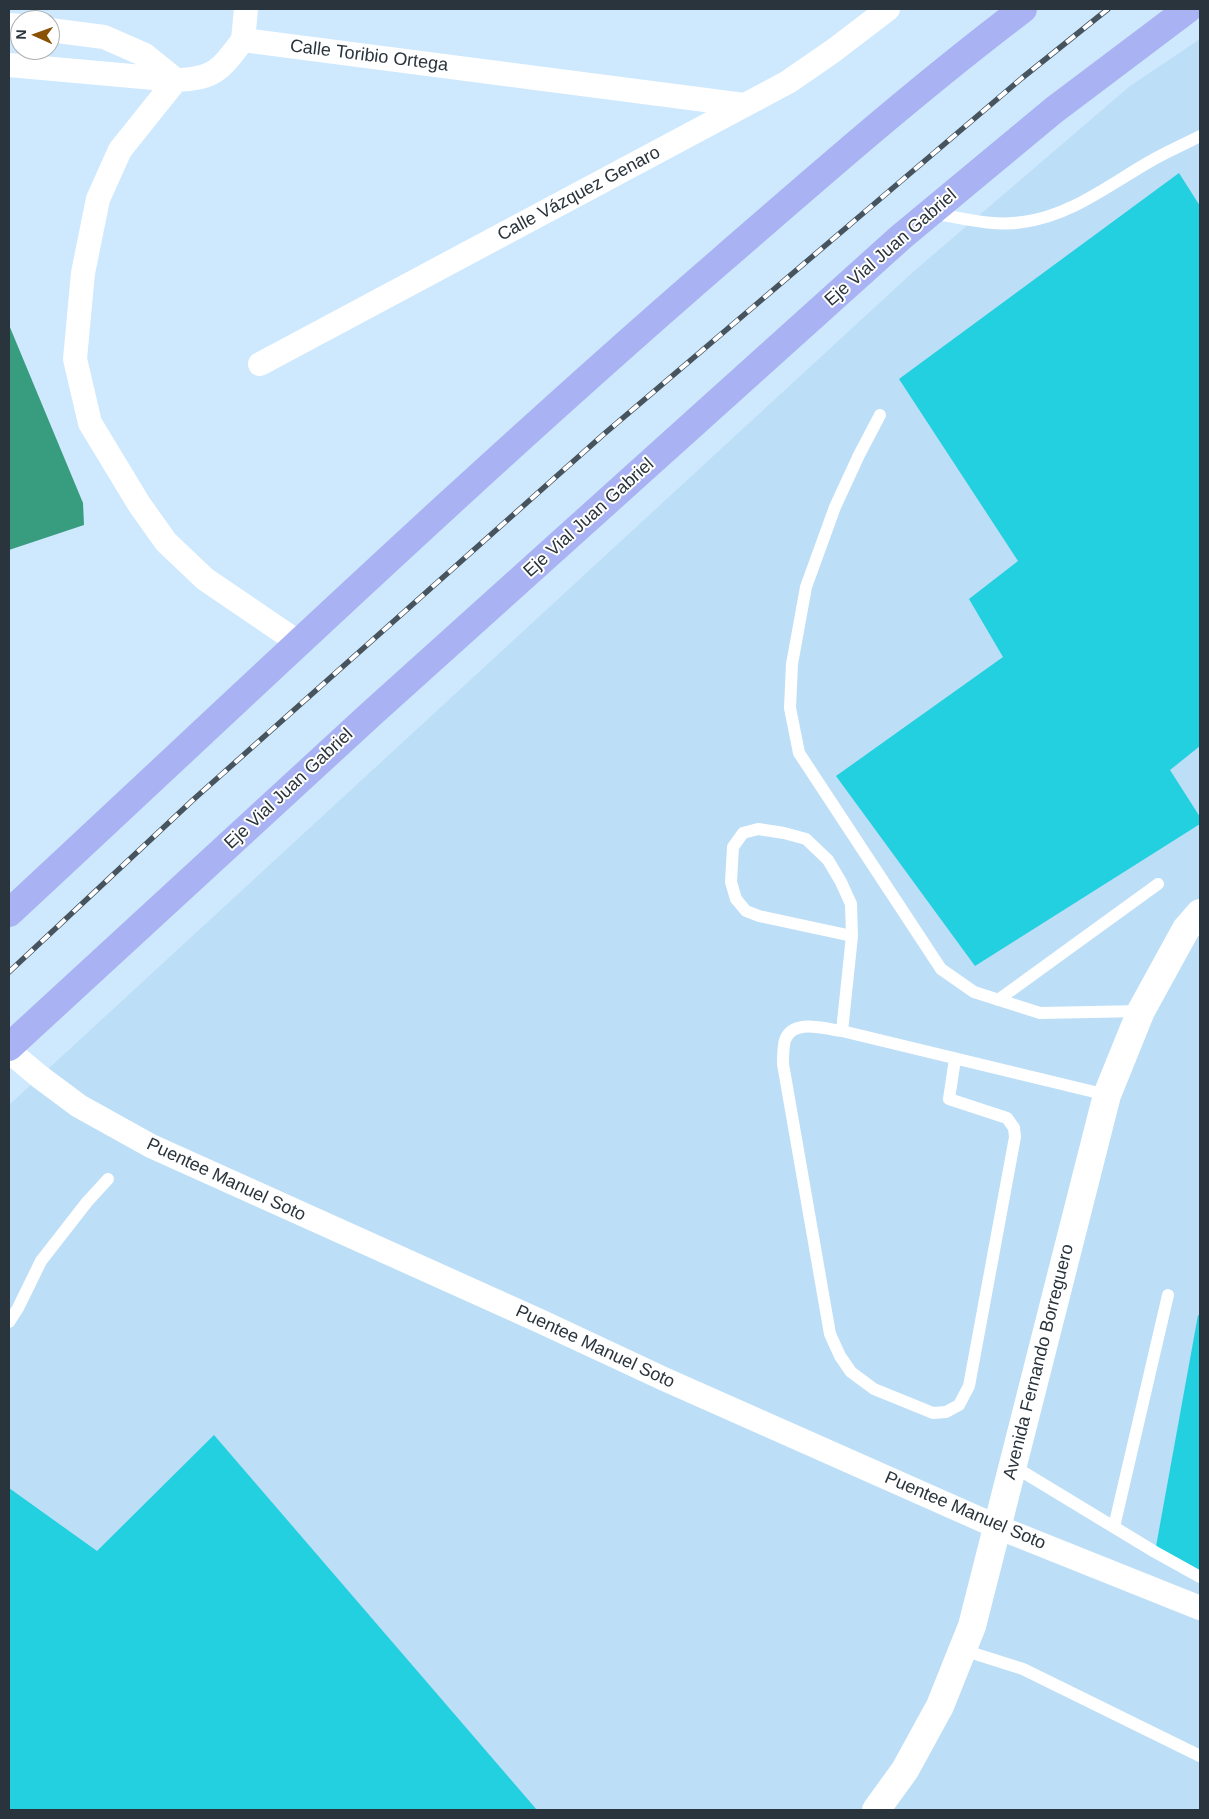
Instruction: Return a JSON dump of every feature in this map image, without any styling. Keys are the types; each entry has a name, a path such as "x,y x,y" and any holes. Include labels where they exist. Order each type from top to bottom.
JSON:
{"main road":[{"path":"9,913 299,643 636,334 862,138 1023,9"},
{"name":"Eje Vial Juan Gabriel","path":"9,1049 370,714 893,244 1054,110 1188,9"},
{"name":"Avenida Fernando Borreguero","path":"876,1810 905,1770 940,1706 972,1626 1108,1095 1141,1011 1186,929 1200,913"}],"street":[{"path":"9,65 176,80 197,79 213,72 227,62 243,40 246,9"},
{"name":"Calle Vázquez Genaro","path":"260,364 788,82 888,9"},
{"path":"60,31 104,37 145,55 176,80"},
{"name":"Calle Toribio Ortega","path":"243,40 744,106"},
{"path":"176,80 120,150 98,199 83,273 75,359 90,422 139,504 166,542 205,579 299,643"},
{"name":"Puentee Manuel Soto","path":"9,1049 40,1077 79,1106 151,1146 664,1379 1000,1528 1200,1608"}],"lane":[{"path":"930,213 996,224 1022,222 1053,216 1200,136"},
{"path":"880,416 859,455 835,507 806,587 792,664 790,708 799,752 941,969 974,992 1040,1012 1141,1011"},
{"path":"842,1031 852,936 851,904 828,860 806,840 784,833 758,829 743,833 733,848 731,882 736,899 746,911 759,916 852,936"},
{"path":"998,1000 1158,884"},
{"path":"955,1059 949,1098 1007,1118 1014,1128 1015,1137 969,1386 959,1405 946,1412 933,1413 874,1388 850,1372 830,1334 783,1064 785,1041 789,1032 797,1027 810,1026 842,1031 1108,1095"},
{"path":"9,1322 41,1261 87,1202 108,1179"},
{"path":"1114,1527 1168,1295"},
{"path":"1013,1466 1200,1576"},
{"path":"963,1650 1023,1669 1200,1756"}],"shaded area":[{"path":"1200,39 1200,1810 9,1810 9,1105 913,272 1130,86"},
{"path":"9,325 83,503 84,525 9,550"}],"building":[{"path":"1179,173 1200,206 1200,746 1170,770 1200,817 1200,824 975,966 836,776 1003,657 969,599 1018,561 899,379"},
{"path":"1198,1315 1200,1316 1200,1577 1155,1552"},
{"path":"214,1435 537,1810 9,1810 9,1488 97,1551"}],"railway":[{"path":"9,972 194,799 604,434 1022,78 1108,9"}]}
